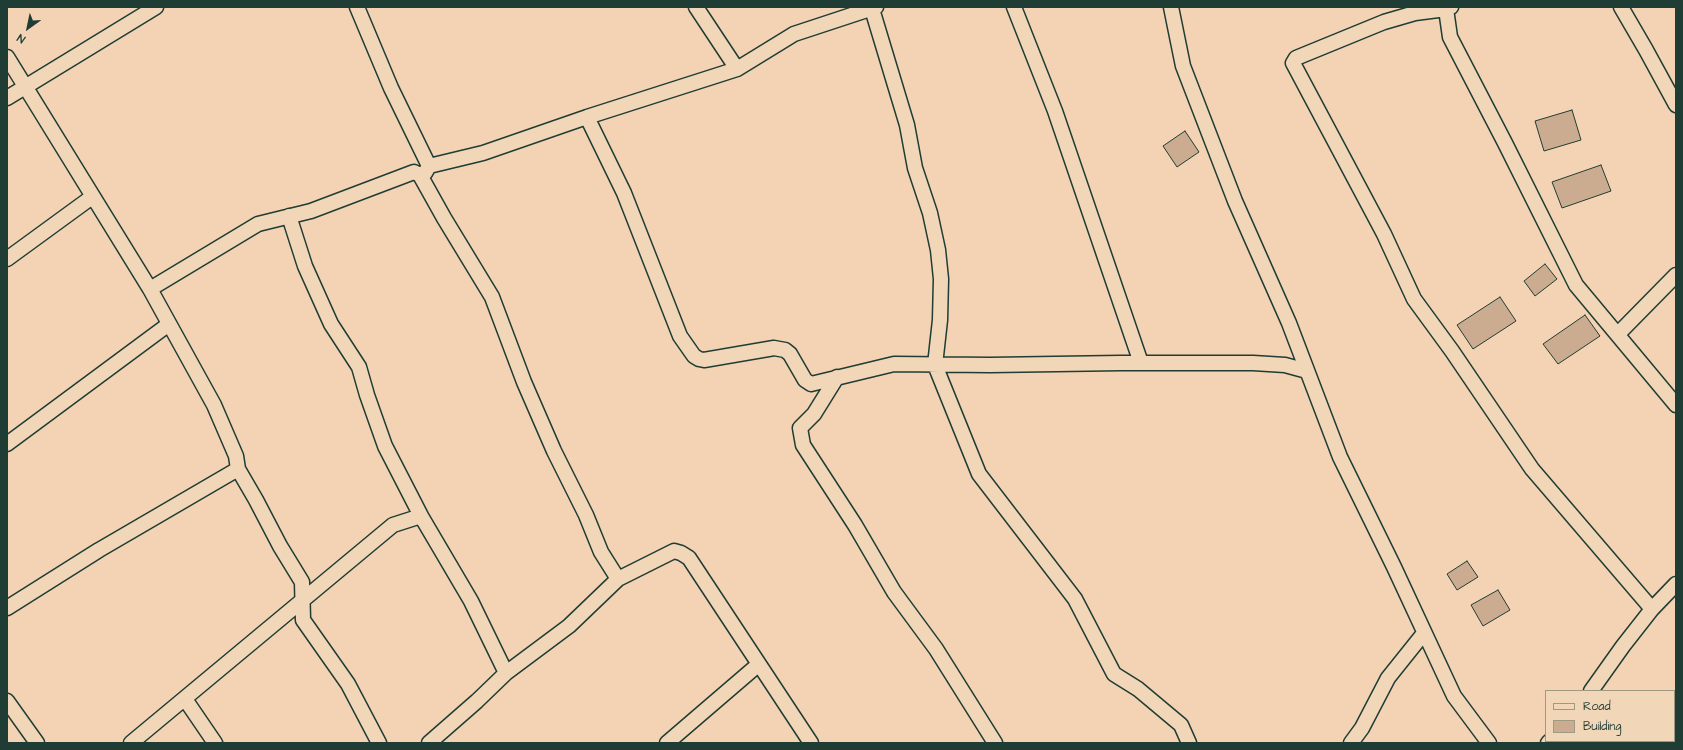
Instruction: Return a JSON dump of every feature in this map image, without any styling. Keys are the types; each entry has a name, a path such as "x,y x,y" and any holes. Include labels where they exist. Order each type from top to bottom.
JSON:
{"street":[{"path":"7,98 156,7"},
{"path":"357,7 391,88 429,166"},
{"path":"696,7 737,69"},
{"path":"1014,7 1055,111 1141,363"},
{"path":"1171,7 1183,66 1235,201 1289,323 1340,457 1454,696 1488,743"},
{"path":"1621,7 1676,105"},
{"path":"1652,609 1532,469 1452,351 1414,299 1384,234 1293,63 1296,58 1384,22 1415,13 1448,8 1450,37 1576,285 1676,405"},
{"path":"422,178 429,166 483,153 587,117 737,69 794,34 869,9 907,125 915,168 930,213 938,250 941,279 940,320 935,365 979,474 1074,599 1114,674 1138,689 1181,725 1189,743"},
{"path":"7,57 150,289 214,406 236,456 238,469 280,546 302,582 303,620 348,684 379,743"},
{"path":"587,117 624,193 680,336 694,356 704,360 774,348 780,349 790,354 800,373 810,384 894,364 1253,363 1285,365 1307,372"},
{"path":"150,289 258,224 311,211 414,172 420,175 492,297 524,382 554,451 586,514 601,552 618,580"},
{"path":"7,259 92,197"},
{"path":"289,216 304,266 331,324 359,367 366,395 385,446 421,516 471,601 506,673"},
{"path":"1618,334 1676,275"},
{"path":"7,444 169,324"},
{"path":"837,377 814,414 800,428 803,445 855,525 894,592 936,649 995,743"},
{"path":"7,608 99,550 238,469"},
{"path":"131,743 393,525 421,516"},
{"path":"429,743 506,673 569,626 618,580 674,551 689,558 812,743"},
{"path":"1592,690 1652,609 1676,584"},
{"path":"1351,743 1362,728 1388,678 1424,632"},
{"path":"667,743 759,664"},
{"path":"185,699 215,743"},
{"path":"7,701 37,743"}],"building":[{"path":"1572,110 1581,140 1544,151 1535,121"},
{"path":"1185,131 1199,152 1177,167 1163,146"},
{"path":"1601,165 1611,191 1562,208 1552,182"},
{"path":"1545,264 1557,279 1535,296 1524,281"},
{"path":"1500,297 1516,321 1473,349 1457,325"},
{"path":"1585,315 1600,336 1558,364 1543,344"},
{"path":"1467,561 1478,577 1457,590 1447,574"},
{"path":"1498,590 1510,610 1483,626 1471,605"}]}
